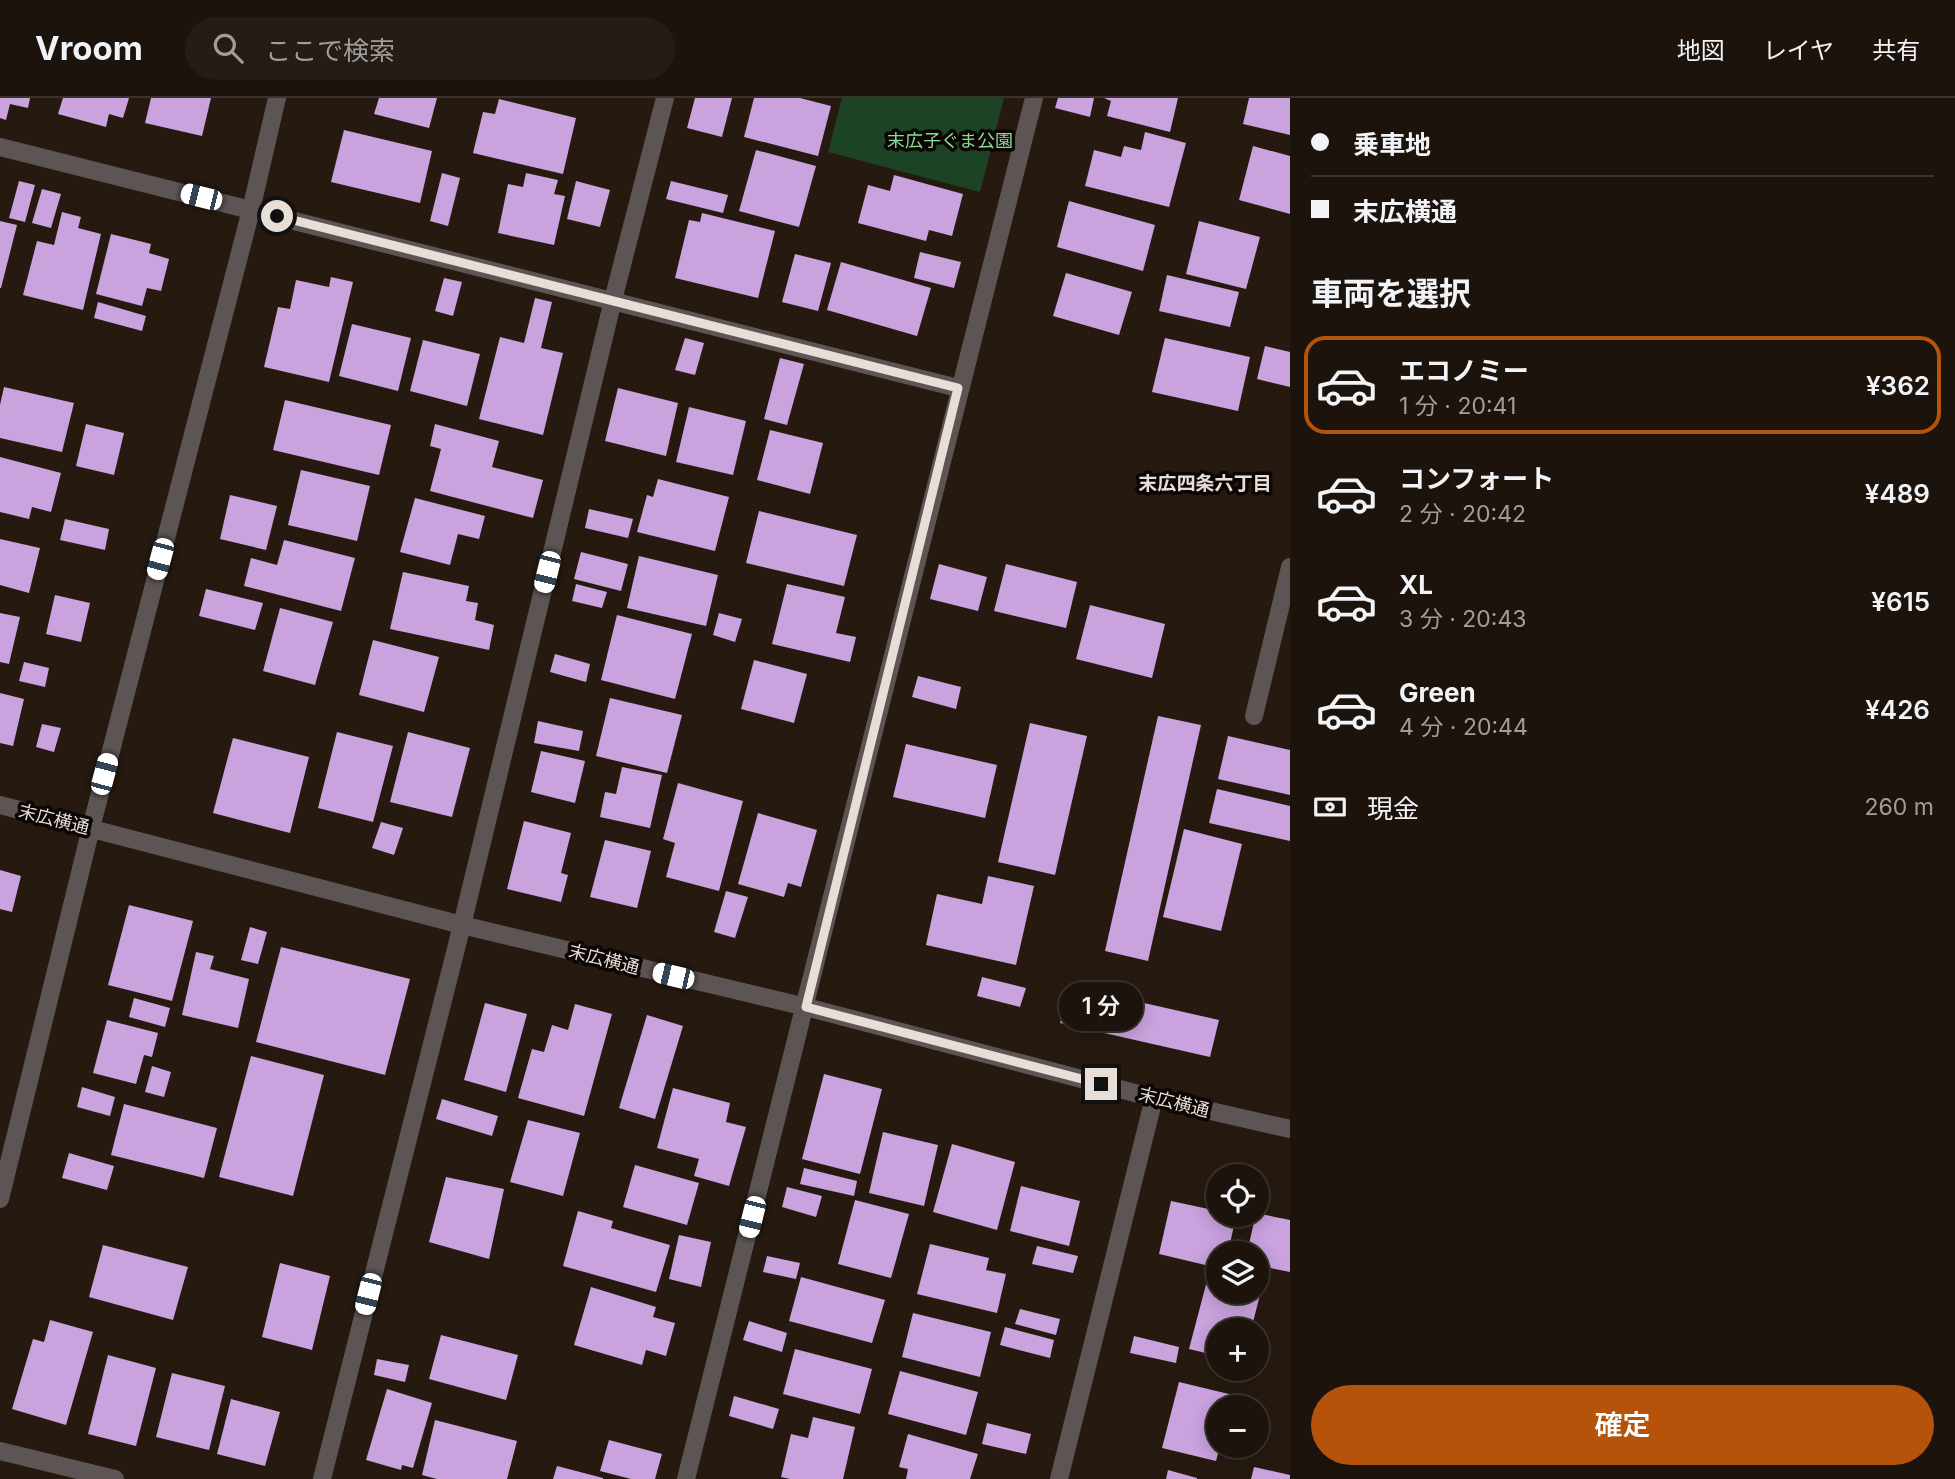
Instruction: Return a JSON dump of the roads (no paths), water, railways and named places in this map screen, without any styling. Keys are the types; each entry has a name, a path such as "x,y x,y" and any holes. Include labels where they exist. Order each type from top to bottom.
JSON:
{"street":[{"path":"0,1199 90,828 251,210 277,98"},
{"path":"321,1479 462,925 613,300 665,98"},
{"path":"686,1479 806,1007 958,388 1034,98"},
{"path":"0,147 958,388"},
{"path":"1254,716 1290,567"},
{"name":"末広横通","path":"0,805 462,925 806,1007 1154,1097 1290,1129"},
{"path":"1059,1479 1154,1097"},
{"path":"0,1451 115,1479"}],"district":[{"name":"末広四条六丁目","path":"1205,483"}],"park label":[{"name":"末広子ぐま公園","path":"950,140"}]}
